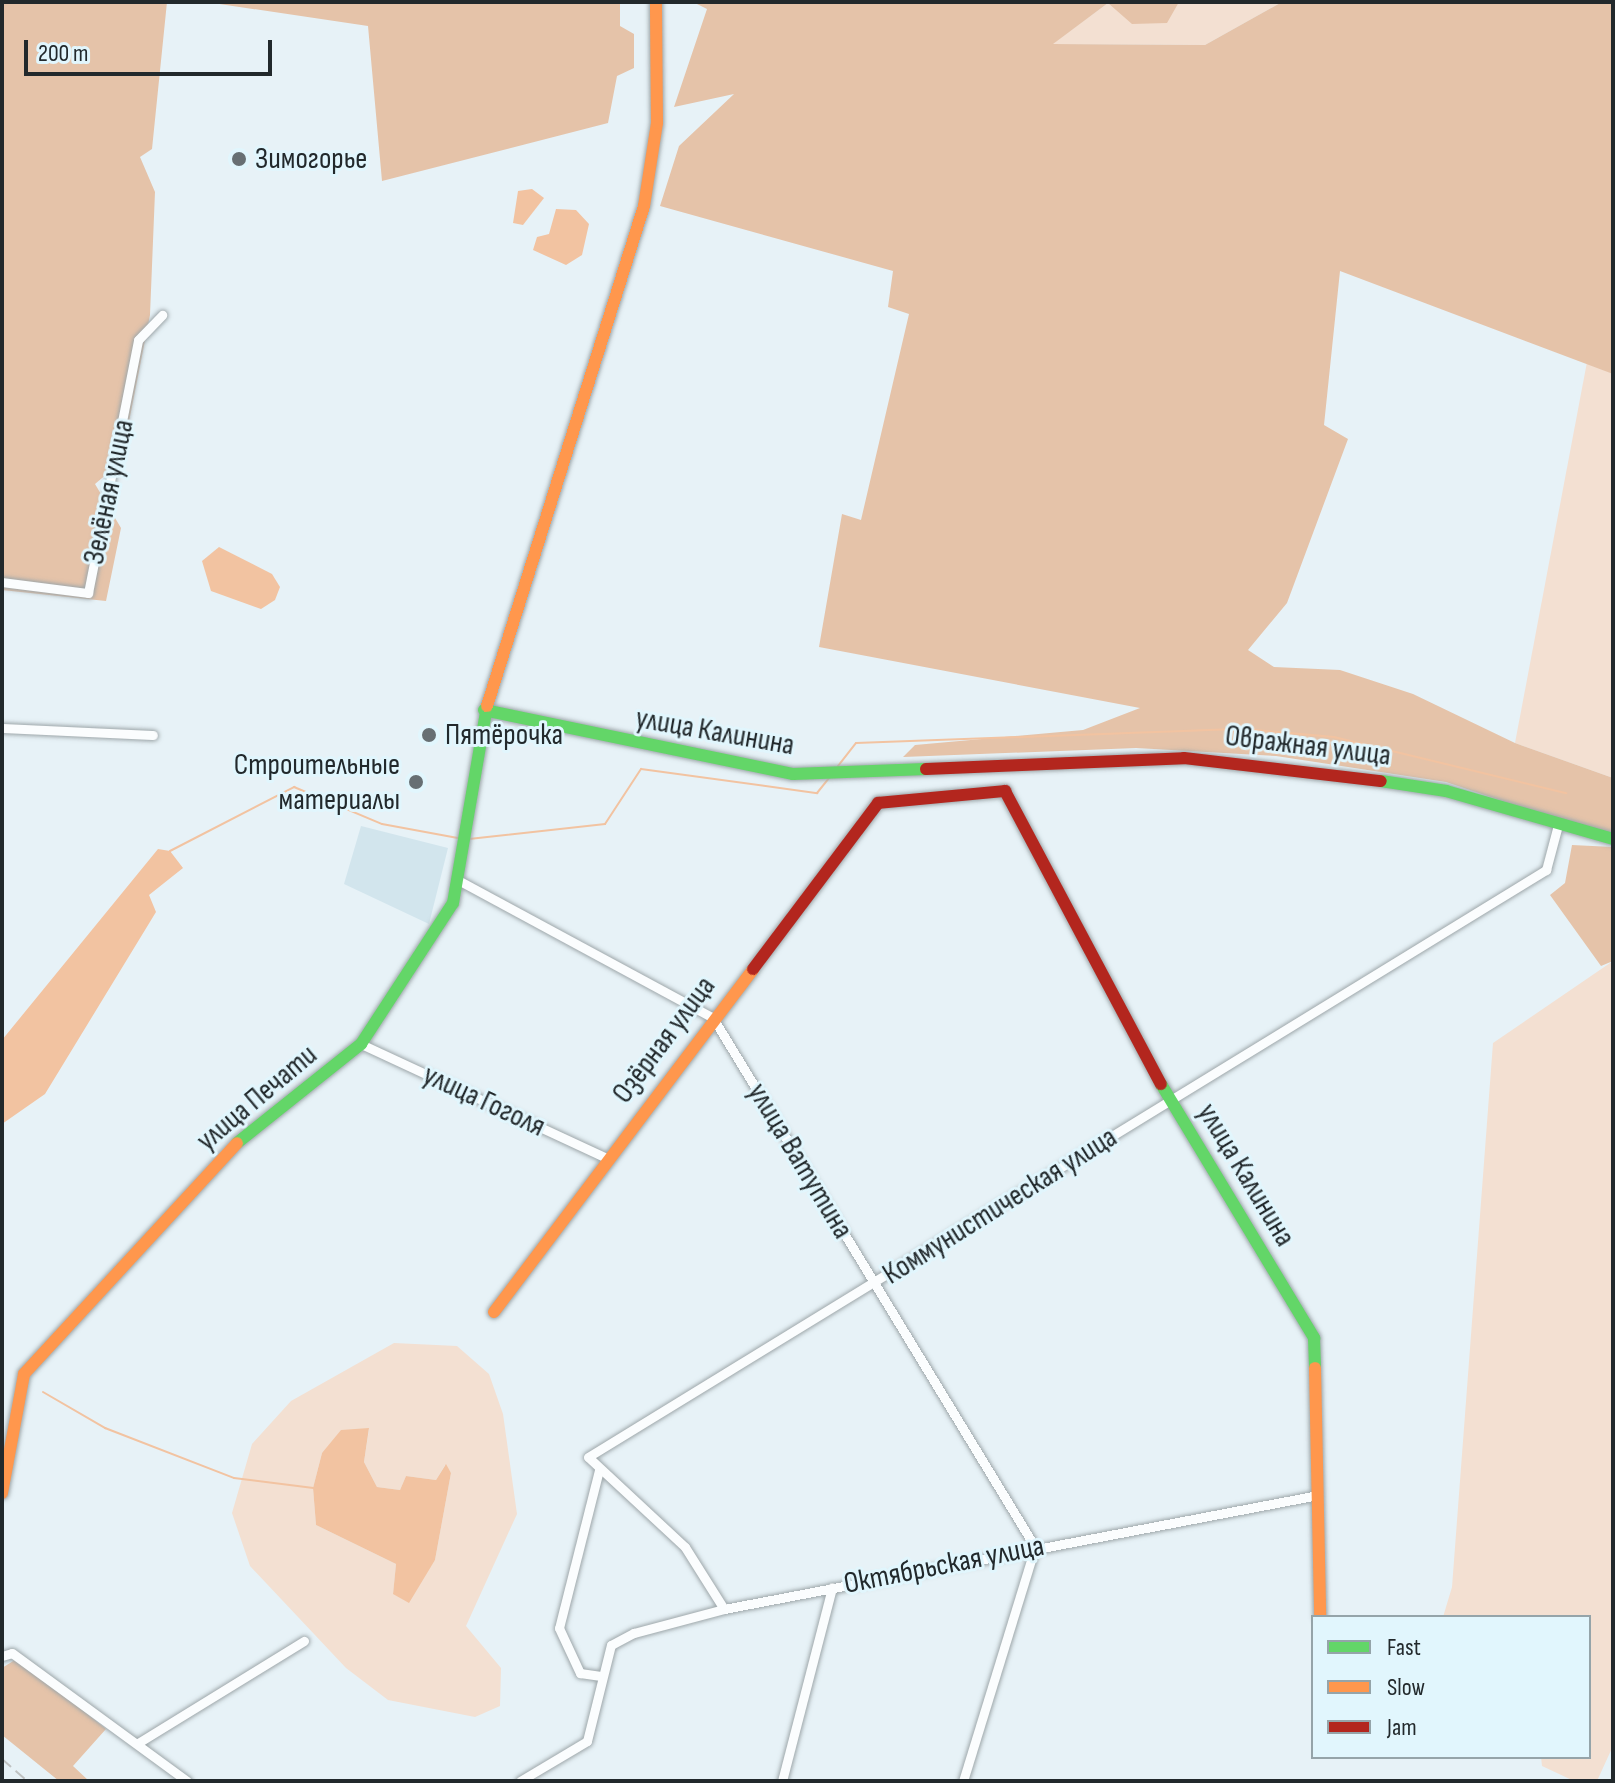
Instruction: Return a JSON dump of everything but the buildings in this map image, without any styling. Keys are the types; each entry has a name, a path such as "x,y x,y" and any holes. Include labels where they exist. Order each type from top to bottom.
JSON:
{"street":[{"name":"улица Печати","path":"3,1485 24,1374 173,1219 217,1159 361,1044 453,903 484,710 583,418 644,206 657,123 656,2"},
{"name":"Зелёная улица","path":"2,582 88,593 138,340 162,315"},
{"name":"улица Калинина","path":"484,710 744,769 885,774 989,762"},
{"path":"2,728 153,735"},
{"name":"Овражная улица","path":"989,762 1184,758 1281,765 1446,791 1613,839"},
{"name":"улица Калинина","path":"878,803 1005,791 1170,1100 1314,1338 1313,1496 1320,1615"},
{"name":"Озёрная улица","path":"494,1312 607,1158 878,803"},
{"name":"Коммунистическая улица","path":"599,1470 588,1457 875,1284 1546,870 1558,825"},
{"path":"458,880 713,1018"},
{"name":"улица Ватутина","path":"713,1018 1035,1547"},
{"name":"улица Гоголя","path":"361,1044 607,1158"},
{"path":"520,1781 587,1741 601,1676 580,1673 559,1628 599,1470 685,1547 724,1609"},
{"name":"Октябрьская улица","path":"601,1676 611,1645 724,1609 1313,1496"},
{"path":"963,1781 1035,1547"},
{"path":"782,1781 832,1587"},
{"path":"138,1743 304,1641"},
{"path":"2,1656 12,1653 187,1781"}],"shaded area":[{"path":"2,2 167,2 152,149 140,157 155,192 150,315 121,462 95,484 121,528 106,601 2,590"},
{"path":"206,2 620,2 620,26 634,34 634,68 617,76 608,123 382,181 368,26"},
{"path":"693,2 1179,2 1167,23 1132,24 1108,3 1053,44 1205,45 1282,2 1613,2 1613,374 1340,271 1324,425 1348,439 1287,603 1248,650 1274,667 1340,670 1413,694 1515,743 1613,778 1613,838 1446,782 1276,756 1136,748 903,757 915,745 1083,730 1140,708 819,647 842,514 861,520 909,314 888,307 893,271 660,206 679,146 734,94 674,107 707,9"},
{"path":"1282,2 1205,45 1052,44 1108,3"},
{"path":"532,189 544,198 523,225 513,223 518,191"},
{"path":"556,209 576,210 589,224 582,255 566,265 533,250 537,237 549,234"},
{"path":"1587,362 1613,374 1613,778 1515,743"},
{"path":"219,547 272,574 280,587 275,600 261,609 211,591 202,561"},
{"path":"361,826 448,848 429,924 344,884"},
{"path":"1572,845 1613,847 1613,961 1601,966 1550,895 1565,883"},
{"path":"158,849 170,851 183,868 149,895 156,912 45,1094 2,1124 2,1040"},
{"path":"1613,961 1613,1746 1597,1781 1574,1781 1542,1766 1541,1759 1591,1759 1591,1615 1444,1615 1452,1587 1493,1043"},
{"path":"394,1343 457,1346 489,1374 503,1414 517,1514 466,1626 501,1668 500,1706 475,1717 388,1700 346,1668 250,1566 232,1513 252,1444 291,1401","holes":["369,1429 364,1462 377,1487 400,1490 406,1476 436,1480 445,1465 451,1473 435,1560 422,1578 393,1594 396,1564 316,1525 313,1488 322,1453"]},
{"path":"369,1428 364,1462 377,1487 400,1490 406,1476 436,1480 446,1464 451,1473 435,1560 409,1603 393,1594 396,1564 316,1525 313,1488 322,1453 341,1430"},
{"path":"18,1658 106,1729 73,1766 89,1781 59,1781 2,1735 2,1668"}],"waterway":[{"path":"838,766 856,743 1243,729 1334,737 1566,793"},
{"path":"469,839 605,824 641,769 817,793 829,778"},
{"path":"170,851 294,787 382,824 458,838"},
{"path":"43,1392 105,1428 234,1478 313,1488"}],"railway":[{"path":"2,1759 27,1781"}],"traffic: fast":[{"path":"237,1143 361,1044 453,903 487,706"},
{"path":"484,710 793,774 926,769"},
{"path":"1381,781 1446,791 1613,839"},
{"path":"1161,1084 1314,1338 1315,1368"}],"traffic: slow":[{"path":"487,706 644,206 657,123 656,2"},
{"path":"494,1312 753,969"},
{"path":"2,1493 24,1374 237,1143"},
{"path":"1315,1368 1320,1615"}],"traffic: jam":[{"path":"926,769 1184,758 1381,781"},
{"path":"753,969 878,803 1005,791 1161,1084"}],"place":[{"name":"Зимогорье","path":"239,159"},
{"name":"Пятёрочка","path":"429,735"},
{"name":"Строительные материалы","path":"416,782"}]}
